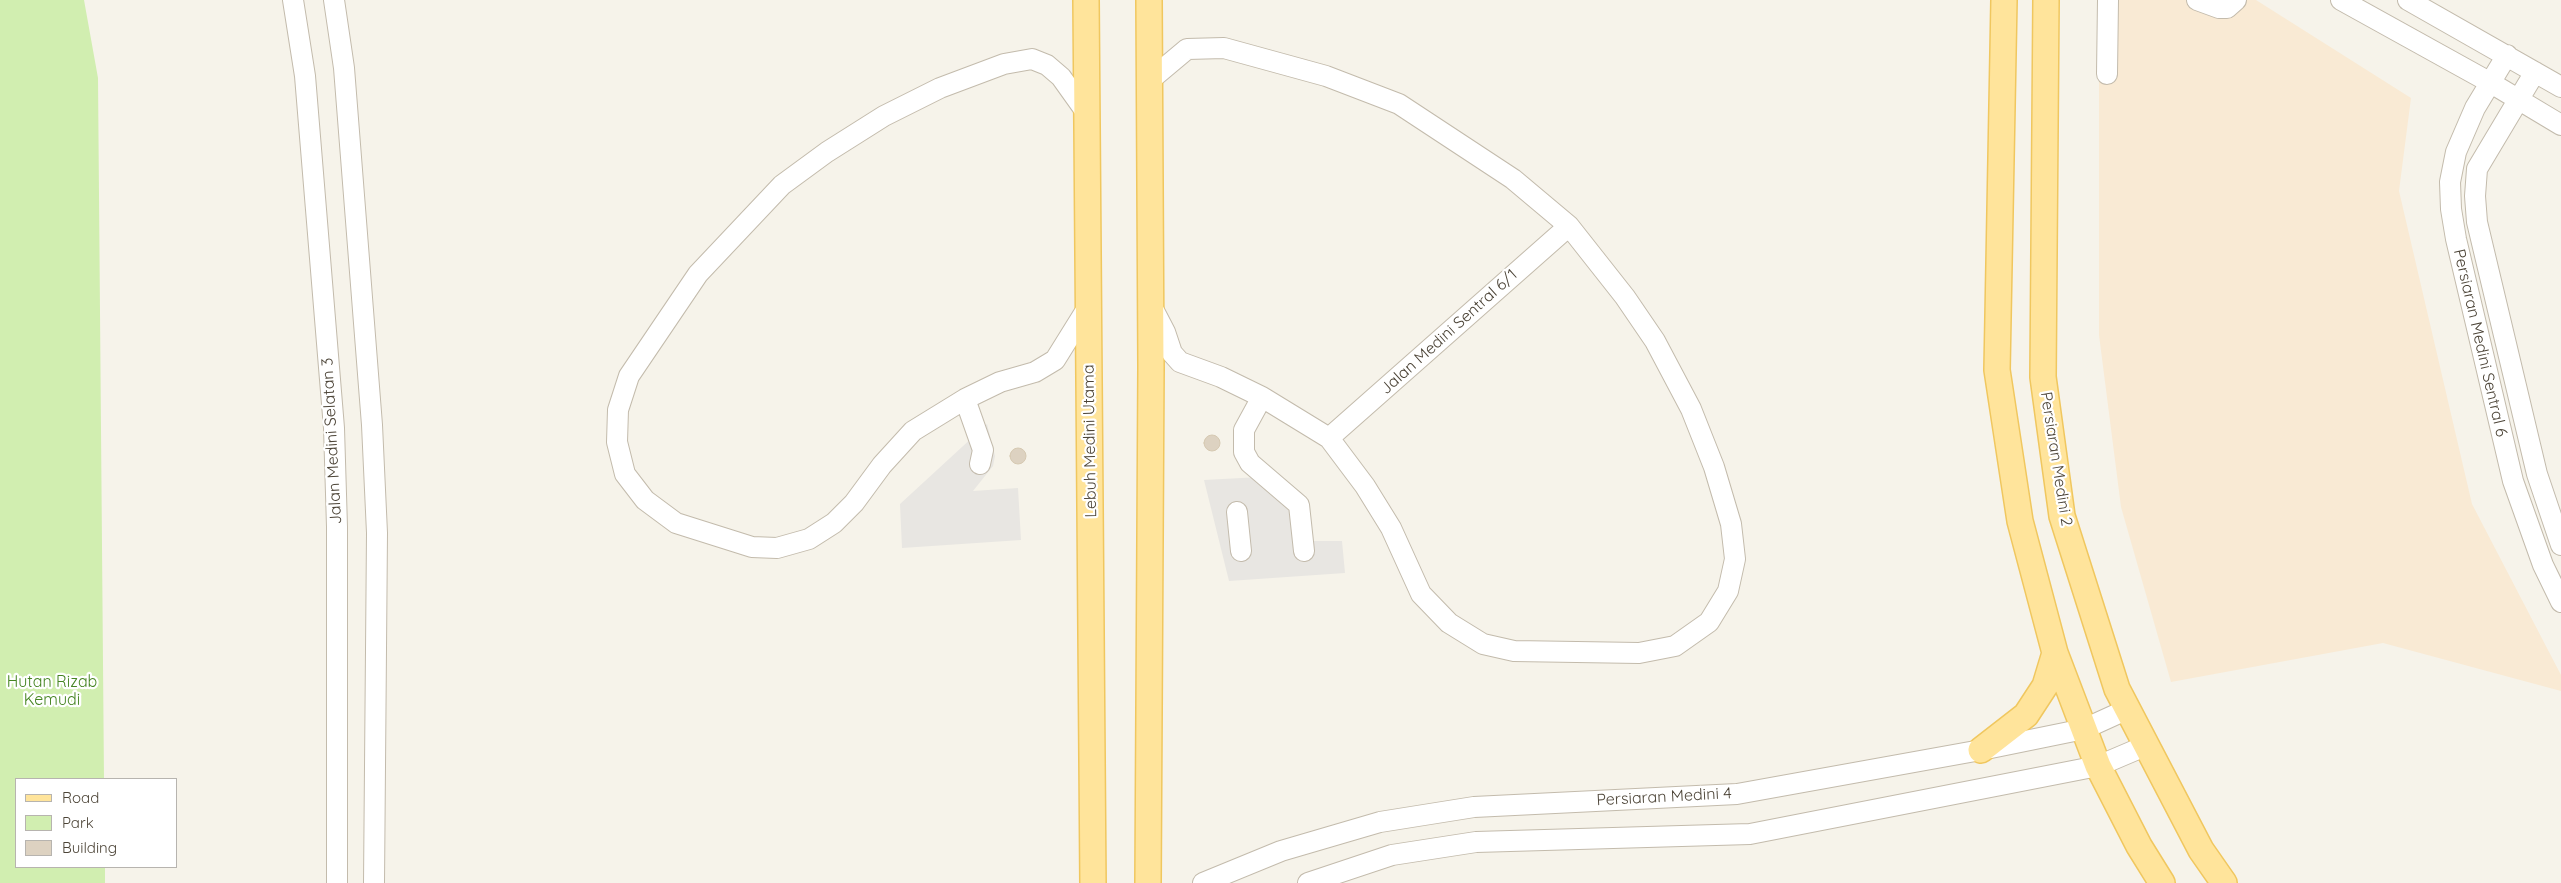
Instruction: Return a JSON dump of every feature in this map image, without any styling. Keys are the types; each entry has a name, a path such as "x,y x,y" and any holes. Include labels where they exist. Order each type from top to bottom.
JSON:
{"main road":[{"name":"Lebuh Medini Utama","path":"1086,0 1094,883"},
{"path":"1148,883 1151,303 1149,0"},
{"path":"2004,0 1997,370 2020,521 2055,653 2098,766 2139,846 2162,883"},
{"name":"Persiaran Medini 2","path":"2046,0 2043,377 2062,516 2117,689 2145,746 2201,850 2224,883"},
{"path":"1980,750 2026,715 2045,686 2055,653"}],"street":[{"name":"Jalan Medini Selatan 3","path":"293,0 305,76 334,428 337,527 337,883"},
{"path":"334,0 344,68 372,425 377,533 374,883"},
{"path":"2107,74 2108,0"},
{"path":"2197,0 2219,8 2226,8 2236,0"},
{"path":"2341,0 2491,83 2561,125"},
{"path":"2408,0 2561,87"},
{"path":"1150,80 1187,49 1224,48 1326,76 1400,104 1513,179 1569,226 1625,297 1655,341 1691,409 1714,467 1731,524 1735,559 1728,591 1709,622 1674,646 1639,653 1514,651 1484,644 1449,623 1421,594 1391,528 1366,486 1329,438 1262,397 1221,377 1180,362 1172,353 1165,332 1151,303"},
{"name":"Persiaran Medini Sentral 6","path":"2507,55 2476,108 2456,152 2450,182 2456,239 2513,481 2543,565 2561,602"},
{"path":"1086,112 1061,77 1047,65 1032,59 1004,64 940,88 884,116 827,152 782,185 698,274 629,376 618,410 617,442 625,474 645,500 676,523 752,547 778,548 809,538 834,523 854,503 882,465 913,431 965,399 1000,382 1035,372 1055,360 1088,307"},
{"name":"Persiaran Medini Sentral 6","path":"2535,72 2517,99 2477,169 2475,196 2477,222 2537,474 2561,545"},
{"name":"Jalan Medini Sentral 6/1","path":"1329,438 1569,226"},
{"path":"2475,322 2499,316"},
{"path":"1262,397 1244,430 1244,452 1250,463 1299,505 1304,551"},
{"path":"965,399 983,450 980,464"},
{"path":"2526,518 2548,511"},
{"path":"1237,512 1240,551"},
{"name":"Persiaran Medini 4","path":"1203,883 1281,851 1380,822 1474,807 1737,794 2084,729 2128,709"},
{"path":"1308,883 1392,855 1476,842 1750,834 2098,766 2145,746"}],"shaded area":[{"path":"2099,0 2256,0 2411,98 2399,191 2472,504 2561,675 2561,691 2383,643 2171,682 2121,507 2099,335"},
{"path":"987,424 995,456 993,466 973,491 1018,488 1021,540 902,548 900,504"},
{"path":"1279,476 1302,493 1309,502 1312,541 1342,541 1345,573 1229,581 1204,480"}],"green space":[{"name":"Hutan Rizab Kemudi","path":"0,0 84,0 98,78 104,778 15,778 15,868 105,868 105,883 0,883"}],"building":[{"path":"1212,435 1220,443 1212,451 1204,443"},
{"path":"1018,448 1026,456 1018,464 1010,456"}]}
